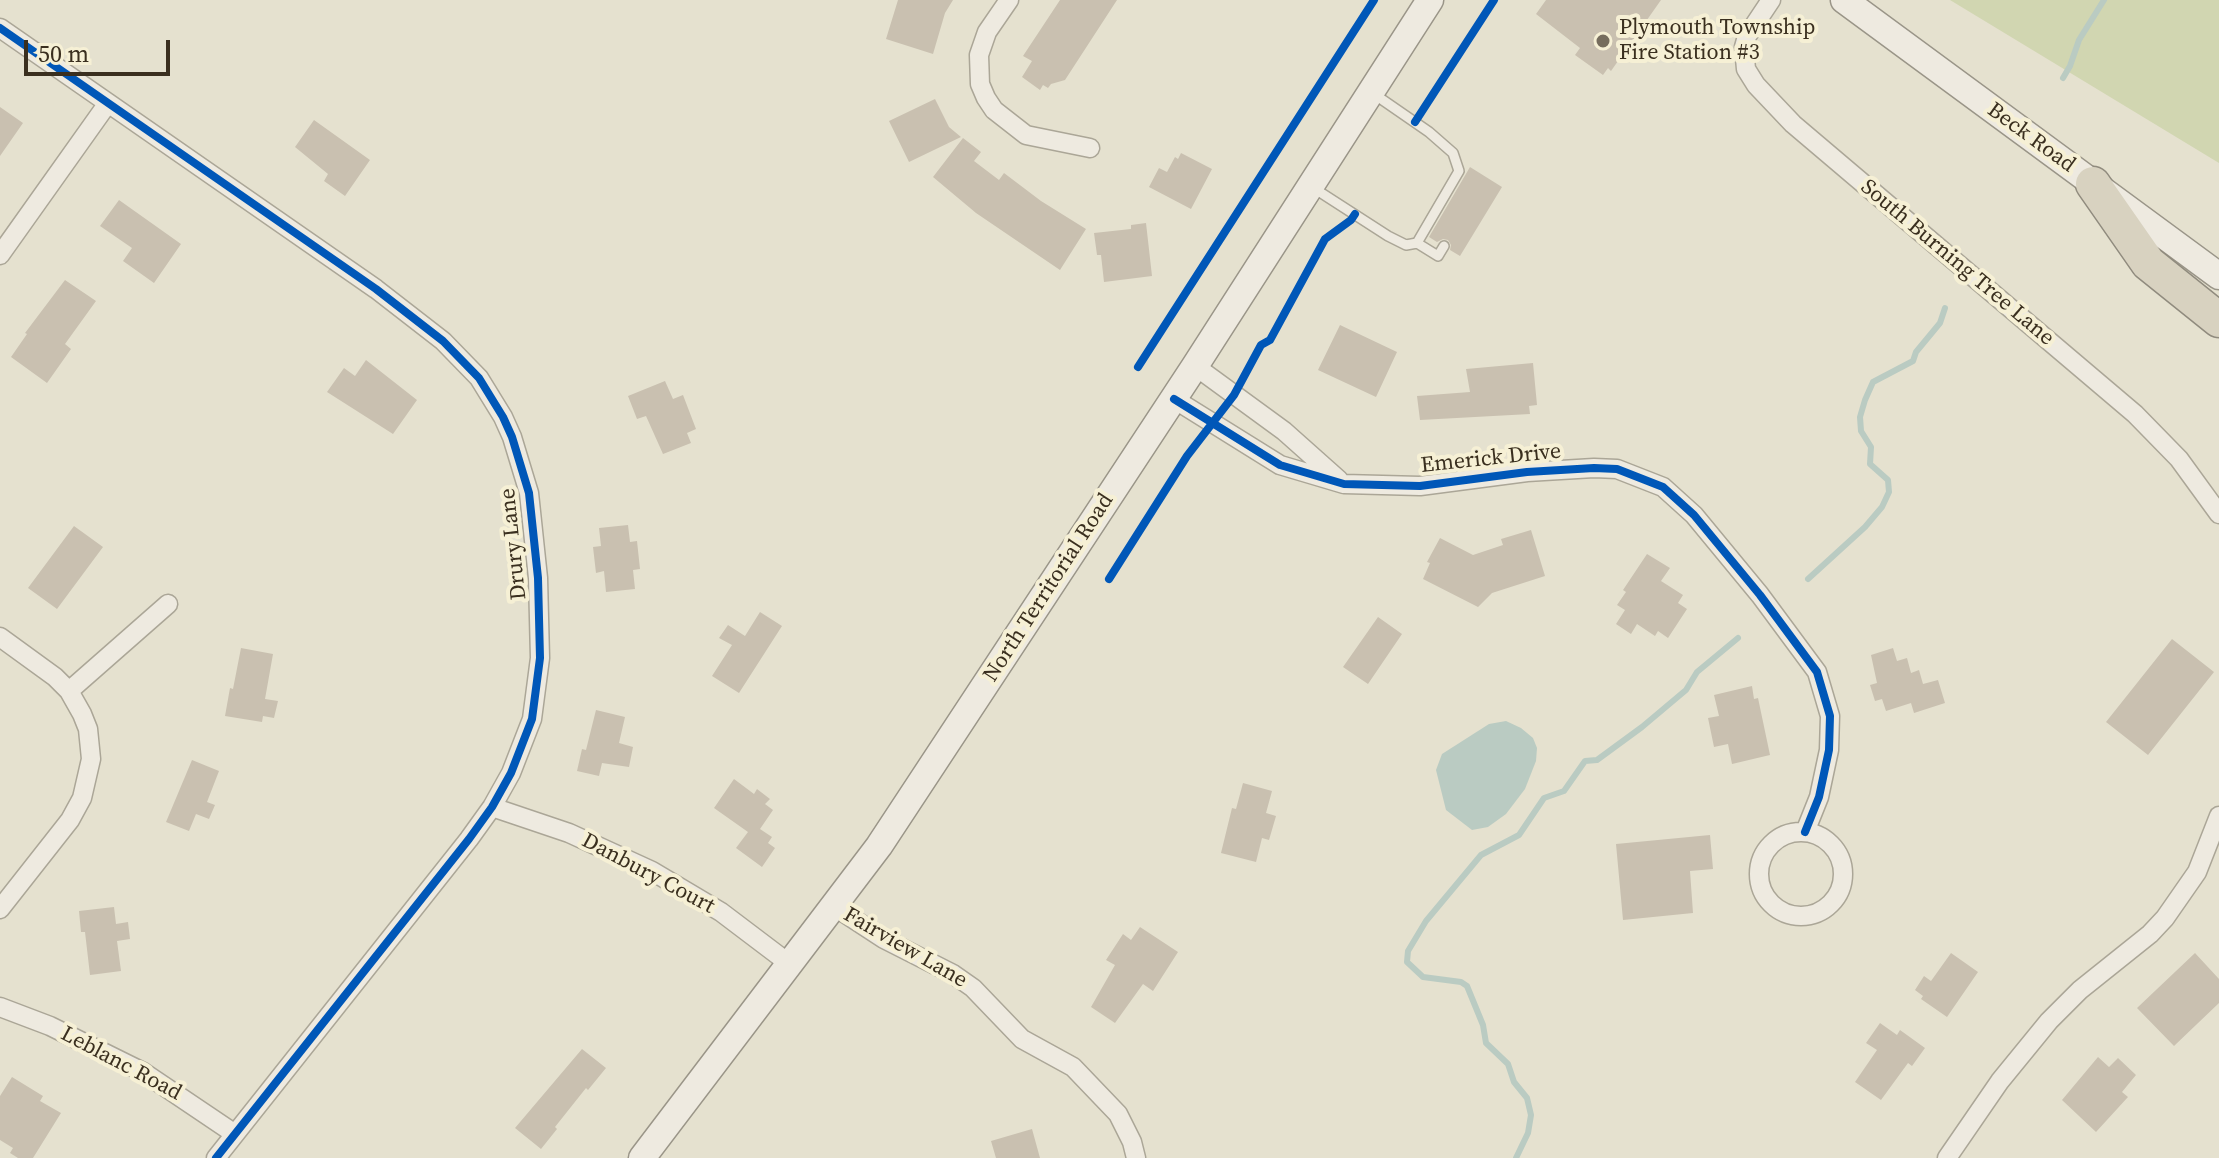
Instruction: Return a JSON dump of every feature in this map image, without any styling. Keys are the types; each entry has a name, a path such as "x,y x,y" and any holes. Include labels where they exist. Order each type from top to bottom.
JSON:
{"highway":[{"path":"2093,184 2148,263 2219,320"}],"main road":[{"name":"North Territorial Road","path":"642,1158 879,846 1174,399 1430,0"},
{"name":"Beck Road","path":"1844,0 2219,276"}],"street":[{"path":"1009,0 987,32 979,55 980,84 986,98 994,110 1026,135 1090,148"},
{"name":"South Burning Tree Lane","path":"1771,0 1747,36 1744,47 1746,69 1756,85 1793,124 2135,414 2179,459 2219,514"},
{"name":"Drury Lane","path":"0,28 376,289 443,341 479,378 503,417 529,493 538,578 540,658 532,719 522,748 492,807 460,851 216,1158"},
{"path":"0,255 108,103"},
{"path":"1195,366 1284,431 1344,484"},
{"name":"Emerick Drive","path":"1174,399 1280,465 1344,484 1420,486 1527,472 1594,468 1617,469 1663,487 1694,515 1760,595 1817,672 1830,716 1829,750 1819,797 1805,832"},
{"path":"69,691 168,604"},
{"path":"0,637 69,691 82,714 90,744 90,774 82,798 70,820 0,909"},
{"name":"Danbury Court","path":"492,807 569,833 652,871 721,912 791,965"},
{"path":"1947,1158 2000,1081 2049,1021 2080,990 2150,934 2165,918 2197,872 2219,816"},
{"path":"1805,832 1827,840 1836,850 1843,876 1834,901 1811,915 1797,916 1783,913 1771,905 1758,880 1759,865 1764,852 1774,841 1786,833 1805,832"},
{"name":"Fairview Lane","path":"835,907 884,939 953,974 973,988 1022,1039 1073,1067 1118,1114 1136,1158"},
{"name":"Leblanc Road","path":"0,1007 50,1026 131,1065 179,1093 235,1134"}],"lane":[{"path":"1372,92 1453,153 1459,171 1417,243"},
{"path":"1311,186 1406,245 1417,243 1438,256 1444,246"}],"green space":[{"path":"1950,0 2219,0 2219,163"}],"shaded area":[{"path":"1506,721 1533,738 1537,748 1536,761 1525,789 1506,814 1488,827 1472,830 1446,810 1436,770 1442,754 1489,724"}],"building":[{"path":"898,0 953,0 945,13 933,54 886,39"},
{"path":"1060,0 1117,0 1065,80 1048,88 1043,85 1040,90 1022,77 1032,61 1023,56"},
{"name":"Plymouth Township Fire Station #3","path":"1546,0 1661,0 1611,71 1608,68 1603,75 1575,55 1580,48 1536,14"},
{"path":"935,99 949,127 961,137 909,162 889,121"},
{"path":"0,107 23,123 0,156"},
{"path":"314,120 370,160 345,196 324,181 328,174 295,147"},
{"path":"963,138 981,152 974,161 999,180 1004,173 1086,229 1060,270 976,213 933,177"},
{"path":"1181,153 1212,169 1191,209 1149,187 1159,168 1167,172 1175,157 1178,159"},
{"path":"1470,167 1502,187 1460,256 1450,250 1448,240 1437,242 1429,237"},
{"path":"119,200 181,244 154,283 123,261 132,248 100,226"},
{"path":"1146,223 1152,276 1104,282 1101,255 1097,255 1094,233 1131,229 1131,225"},
{"path":"65,280 96,301 65,344 71,349 47,383 11,357"},
{"path":"1340,325 1397,352 1376,397 1318,370"},
{"path":"366,360 417,400 393,434 327,392 344,368 355,376"},
{"path":"1533,363 1537,405 1529,406 1530,414 1420,420 1417,396 1470,392 1466,369"},
{"path":"665,381 673,399 683,395 696,429 687,433 691,443 663,454 646,416 637,419 628,396"},
{"path":"628,525 630,542 637,541 640,569 633,570 635,589 606,592 604,571 596,573 593,547 601,546 599,528"},
{"path":"74,526 103,547 57,609 28,588"},
{"path":"1531,530 1545,576 1492,593 1478,607 1423,579 1430,563 1427,562 1440,538 1473,555 1503,545 1501,539"},
{"path":"1647,554 1670,568 1661,581 1683,595 1678,603 1687,609 1668,638 1658,631 1655,636 1637,624 1631,634 1616,624 1625,610 1617,605 1626,592 1623,590"},
{"path":"760,612 782,626 739,693 712,676 732,645 719,638 728,625 745,636"},
{"path":"1378,617 1402,634 1368,684 1343,667"},
{"path":"2172,639 2214,672 2148,755 2106,722"},
{"path":"241,648 273,654 265,699 278,701 274,718 263,716 262,722 225,716"},
{"path":"1893,648 1897,661 1907,658 1911,673 1919,670 1923,684 1938,680 1945,703 1914,713 1911,703 1886,711 1882,699 1875,701 1870,685 1877,683 1871,655"},
{"path":"1752,686 1754,699 1758,698 1770,755 1732,764 1728,744 1714,747 1708,718 1719,716 1714,695"},
{"path":"596,710 625,717 619,743 633,747 629,767 602,763 599,776 577,771"},
{"path":"192,760 219,771 207,802 215,805 209,819 196,814 189,831 166,822"},
{"path":"734,779 754,794 757,789 770,799 765,804 773,810 760,829 772,837 768,843 775,848 762,867 736,848 748,832 714,808"},
{"path":"1243,783 1272,791 1266,813 1276,816 1269,840 1262,838 1256,862 1221,853 1232,808 1236,809"},
{"path":"1710,835 1713,869 1690,871 1693,913 1623,920 1616,844"},
{"path":"114,907 116,924 128,922 130,939 117,941 121,971 90,975 79,911"},
{"path":"1140,927 1178,952 1153,991 1143,984 1115,1023 1091,1007 1115,965 1106,960 1123,934 1131,940"},
{"path":"1951,953 1978,972 1947,1017 1921,999 1923,996 1915,990 1924,976 1931,981"},
{"path":"2195,953 2219,979 2219,1003 2174,1046 2137,1008"},
{"path":"1880,1023 1897,1035 1900,1030 1925,1048 1912,1066 1908,1063 1881,1100 1855,1082 1877,1050 1866,1043"},
{"path":"582,1049 606,1068 588,1090 586,1088 541,1149 515,1128"},
{"path":"2098,1057 2109,1067 2118,1058 2136,1075 2122,1092 2128,1097 2096,1132 2062,1100"},
{"path":"12,1077 43,1096 40,1101 61,1113 33,1158 18,1158 10,1153 13,1148 0,1140 0,1096"},
{"path":"1032,1129 1040,1158 996,1158 991,1141"}],"waterway":[{"path":"2063,78 2079,40 2104,0"},
{"path":"1808,579 1865,527 1882,507 1889,492 1888,480 1870,464 1871,447 1861,431 1860,417 1865,400 1873,382 1913,361 1916,352 1940,323 1945,308"},
{"path":"1516,1158 1528,1133 1531,1115 1527,1098 1514,1082 1508,1064 1486,1043 1483,1025 1467,986 1461,982 1423,977 1407,962 1408,951 1426,921 1481,855 1519,835 1544,798 1564,791 1585,761 1597,760 1642,727 1686,690 1697,672 1738,638"}],"cycle path":[{"path":"1138,367 1374,0"},
{"path":"1415,122 1494,0"},
{"path":"0,28 376,289 443,341 479,378 503,417 529,493 538,578 540,658 532,719 511,773 469,839 216,1158"},
{"path":"1109,579 1187,456 1234,395 1261,345 1270,340 1325,239 1355,214"},
{"path":"1174,399 1280,465 1344,484 1420,486 1527,472 1594,468 1617,469 1663,487 1694,515 1760,595 1817,672 1830,716 1829,750 1819,797 1805,832"}],"place":[{"name":"Plymouth Township Fire Station #3","path":"1603,41"}]}
